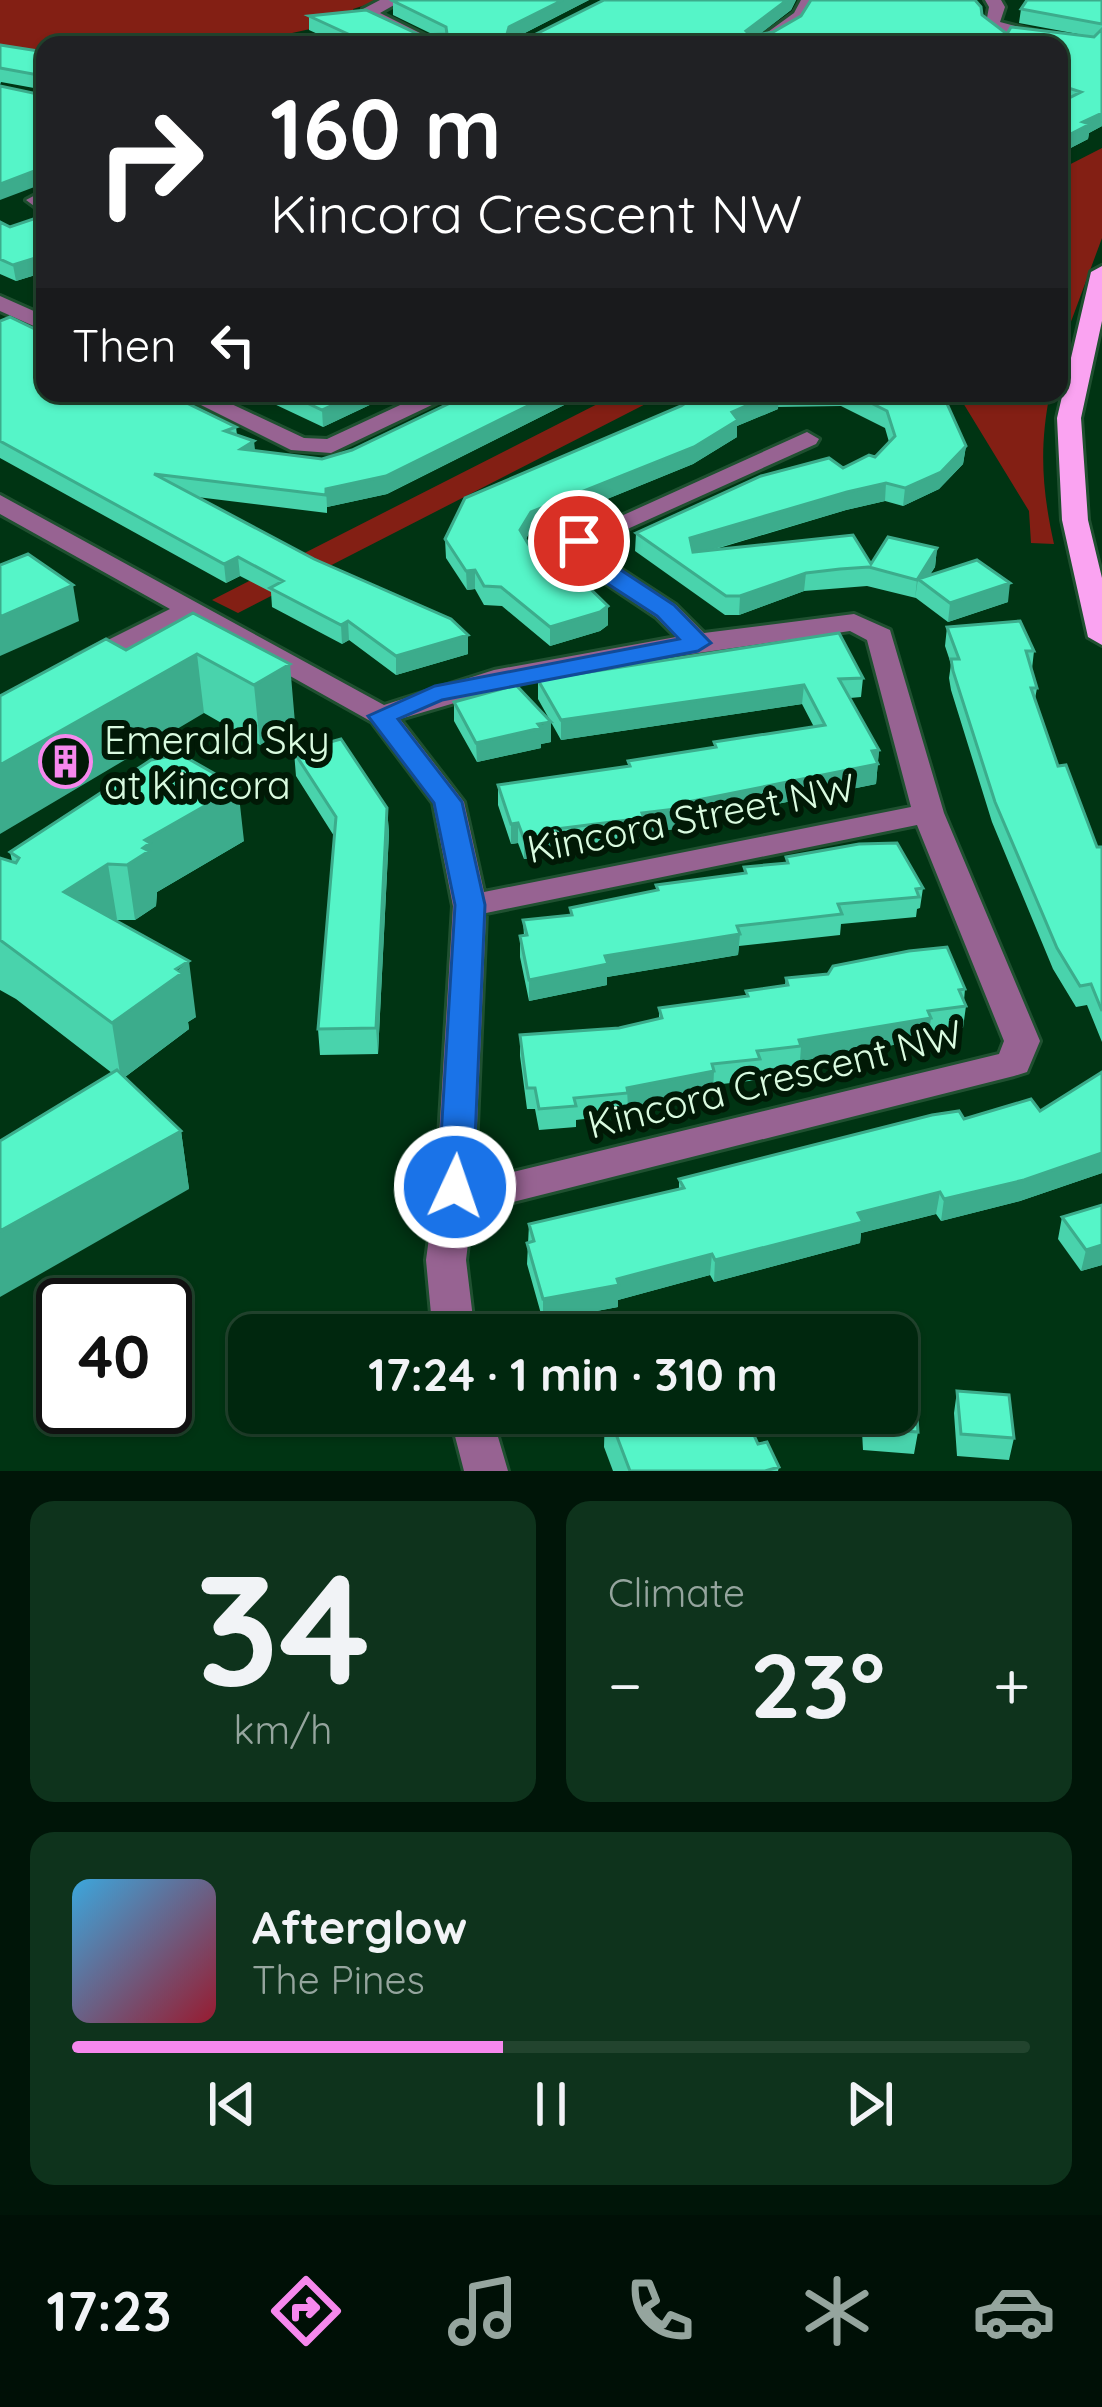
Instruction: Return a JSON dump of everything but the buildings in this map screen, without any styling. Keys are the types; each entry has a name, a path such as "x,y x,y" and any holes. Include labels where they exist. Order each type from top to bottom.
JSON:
{"main road":[{"path":"1102,272 1069,418 1075,520 1096,594 1102,637"},
{"path":"1089,325 1102,382"}],"street":[{"path":"395,0 371,9 373,16 416,36"},
{"path":"771,36 801,16 809,0"},
{"path":"994,0 997,7 991,25 1049,36"},
{"path":"5,309 36,321"},
{"path":"208,402 300,445 332,446 426,402"},
{"path":"698,643 665,610 580,554 579,541 807,439"},
{"path":"0,503 382,716 448,802 470,905 455,1187 446,1259 452,1314"},
{"path":"58,676 188,611"},
{"name":"Kincora Crescent NW","path":"382,716 435,694 698,643 854,622 880,636 928,812 1022,1041 1014,1063 513,1187 455,1187"},
{"name":"Kincora Street NW","path":"470,905 928,812"},
{"path":"476,1434 486,1471"}],"shaded area":[{"path":"0,0 381,0 353,9 356,19 292,33 298,36 36,36 36,56 0,49"},
{"path":"1102,148 1102,238 1068,330 1068,165"},
{"path":"601,402 649,402 238,613 212,600"},
{"path":"962,402 1049,402 1043,468 1054,544 1031,543 1029,511"}],"place":[{"name":"Emerald Sky at Kincora","path":"65,762"}],"route":[{"path":"455,1187 470,905 448,802 382,716 435,694 508,677 698,643 665,610 580,554 579,541"}]}
